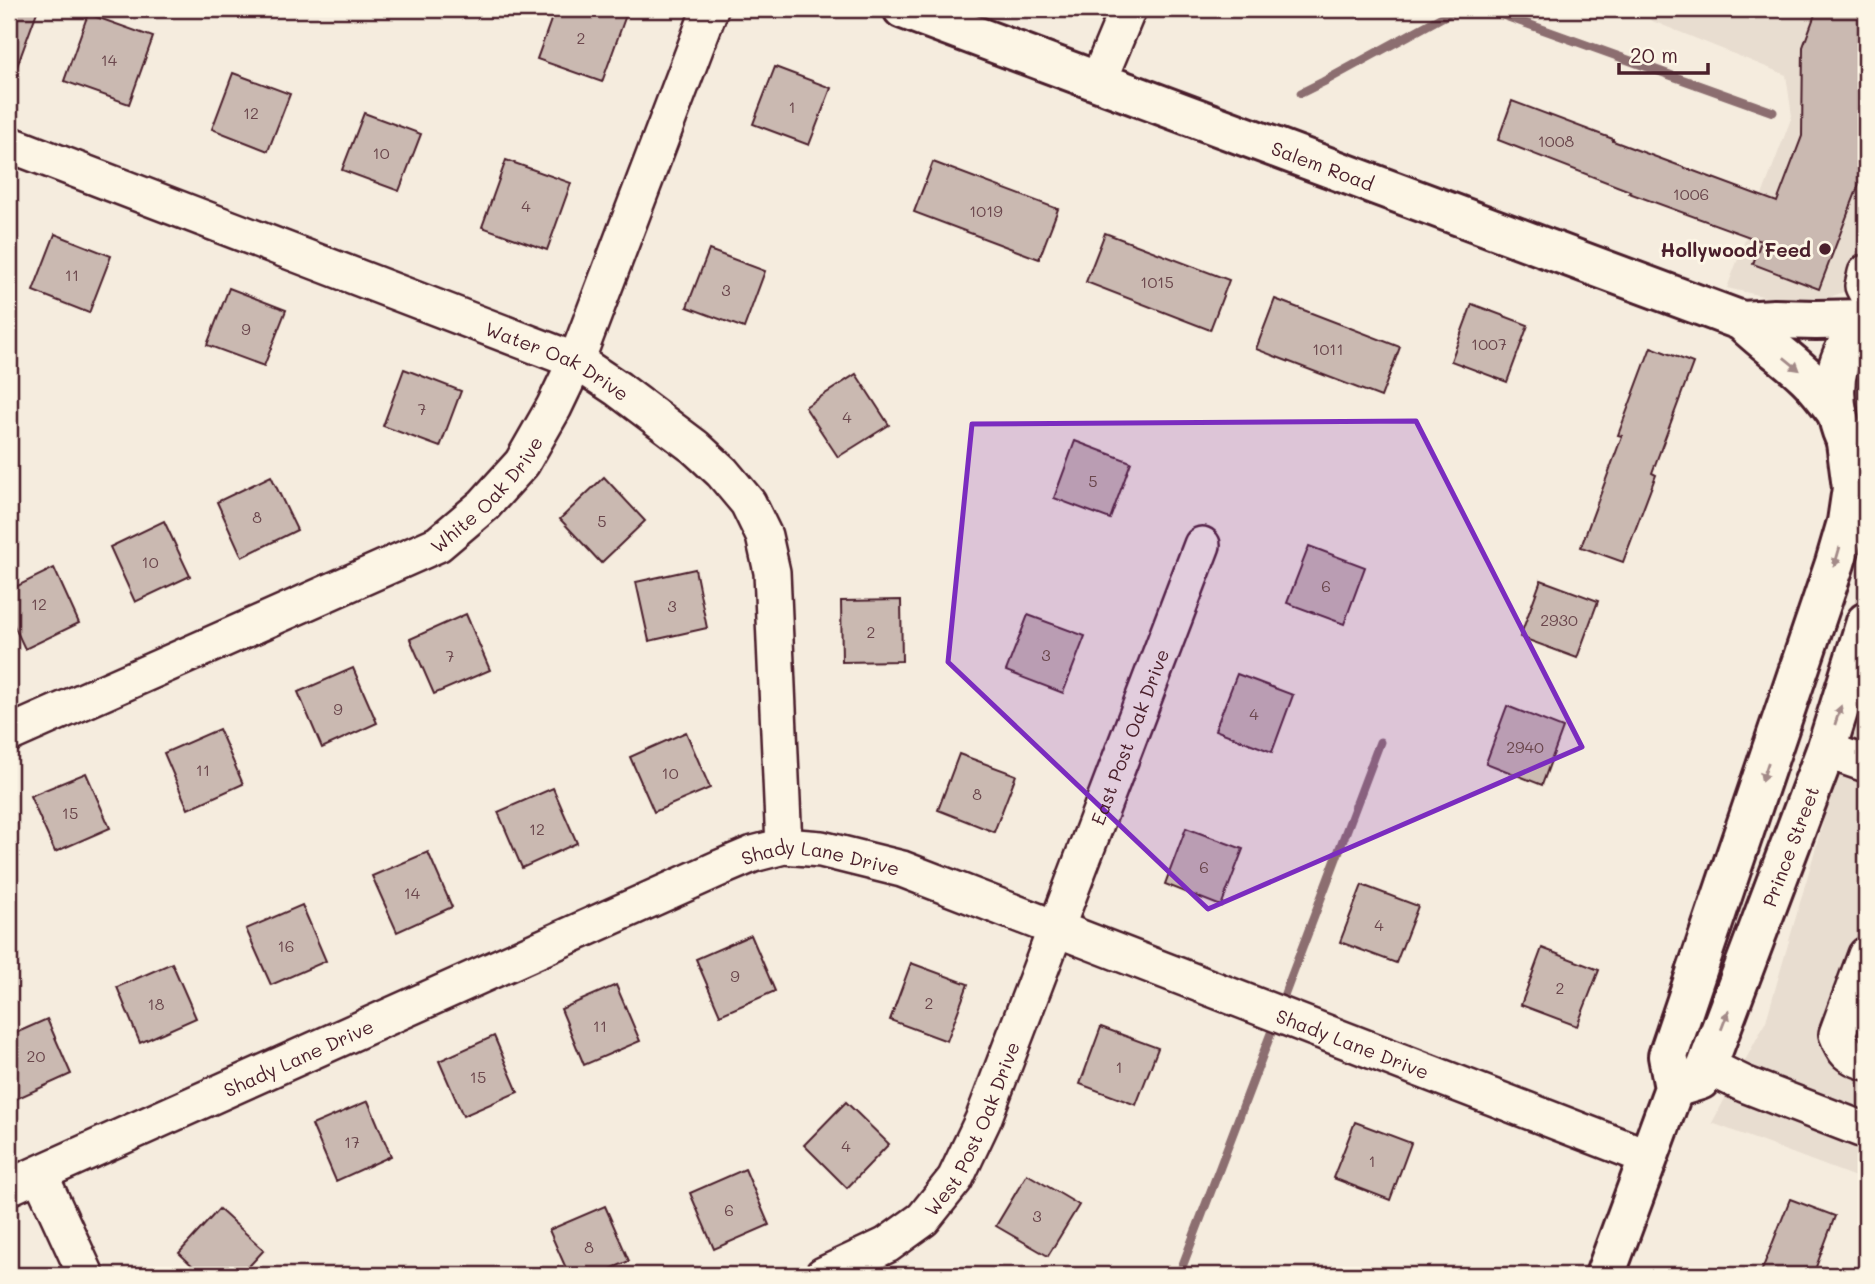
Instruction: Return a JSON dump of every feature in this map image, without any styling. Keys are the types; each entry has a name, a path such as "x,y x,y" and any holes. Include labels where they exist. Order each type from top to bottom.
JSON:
{"main road":[{"name":"Salem Road","path":"903,9 940,15 1098,81 1742,321 1866,320"},
{"name":"Prince Street","path":"1605,1275 1674,1088 1668,1056 1844,532 1852,488 1850,439 1834,395 1839,361 1846,345 1866,320"},
{"name":"Salem Road","path":"1742,321 1815,384 1850,439"},
{"name":"Prince Street","path":"1729,878 1733,913 1693,1027 1691,1049 1707,1066 1826,750 1866,622"},
{"path":"1674,1088 1700,1080 1707,1066"}],"street":[{"name":"White Oak Drive","path":"9,734 438,544 484,505 522,463 576,361 710,9"},
{"path":"1098,81 1128,9"},
{"name":"Water Oak Drive","path":"11,151 576,361 695,447 722,472 748,503 764,536 772,572 785,846"},
{"path":"1866,273 1863,286 1866,292"},
{"name":"East Post Oak Drive","path":"1056,928 1202,545"},
{"path":"1826,750 1866,764"},
{"name":"Shady Lane Drive","path":"24,1181 720,868 753,854 785,846 821,849 902,869 1648,1157"},
{"name":"West Post Oak Drive","path":"823,1275 887,1245 923,1219 955,1180 984,1120 1056,928"},
{"path":"1866,956 1837,1034 1842,1048 1850,1056 1866,1062"},
{"path":"1707,1066 1744,1084 1866,1131"},
{"path":"24,1181 86,1275"}],"highlighted area":[{"path":"1416,421 1582,747 1208,909 948,662 972,424"}],"shaded area":[{"path":"1654,9 1866,9 1866,284 1805,306 1727,288 1792,116 1786,75 1650,20"},
{"path":"1866,694 1866,1181 1712,1123 1766,1021 1831,795"}],"building":[{"path":"9,9 38,9 12,80 9,80"},
{"path":"555,9 608,9 626,15 602,82 537,59"},
{"path":"1817,9 1866,9 1866,166 1819,289 1753,264 1761,241 1629,193 1630,191 1498,140 1512,101 1777,202 1802,136 1803,47"},
{"path":"88,14 153,37 129,104 64,81"},
{"path":"775,67 831,88 809,145 753,124"},
{"path":"233,73 290,94 268,151 212,129"},
{"path":"364,113 421,134 399,191 342,170"},
{"path":"506,160 571,183 547,250 482,227"},
{"path":"933,162 1058,209 1039,259 914,212"},
{"path":"1105,233 1229,280 1210,330 1086,282"},
{"path":"55,234 111,256 89,313 33,291"},
{"path":"709,250 765,271 744,328 687,307"},
{"path":"229,288 286,310 264,366 207,345"},
{"path":"1275,299 1400,347 1381,397 1256,349"},
{"path":"1472,304 1528,325 1507,382 1451,361"},
{"path":"1651,347 1693,363 1652,473 1656,475 1623,562 1581,547"},
{"path":"404,369 461,391 440,447 383,426"},
{"path":"856,374 889,425 838,457 805,407"},
{"path":"1075,441 1131,462 1110,519 1054,498"},
{"path":"271,476 297,530 242,557 217,502"},
{"path":"604,477 645,521 601,563 560,519"},
{"path":"164,521 190,576 135,602 110,547"},
{"path":"1309,546 1365,567 1344,624 1287,603"},
{"path":"54,568 79,623 25,649 9,615 9,590"},
{"path":"695,569 707,628 649,641 636,582"},
{"path":"1541,580 1598,601 1577,658 1520,637"},
{"path":"901,600 902,661 842,662 841,601"},
{"path":"466,614 490,670 434,694 410,639"},
{"path":"1028,615 1085,636 1063,693 1006,671"},
{"path":"353,668 377,723 322,748 298,692"},
{"path":"1237,674 1293,695 1272,752 1215,730"},
{"path":"1507,706 1563,728 1542,785 1486,763"},
{"path":"219,729 243,784 188,809 164,753"},
{"path":"686,732 710,788 654,812 630,757"},
{"path":"959,754 1016,775 994,832 938,810"},
{"path":"86,773 110,828 55,852 30,796"},
{"path":"553,788 577,843 522,868 498,812"},
{"path":"1186,828 1243,849 1221,906 1165,884"},
{"path":"428,852 452,907 397,932 372,876"},
{"path":"1362,885 1418,906 1396,963 1340,942"},
{"path":"302,905 326,961 271,985 246,929"},
{"path":"751,935 775,991 720,1015 696,959"},
{"path":"1542,948 1599,970 1577,1026 1521,1005"},
{"path":"172,963 196,1018 140,1043 117,987"},
{"path":"911,963 968,984 947,1041 890,1020"},
{"path":"616,985 640,1041 584,1065 561,1009"},
{"path":"47,1019 71,1074 16,1099 9,1082 9,1036"},
{"path":"1101,1027 1158,1048 1136,1105 1080,1084"},
{"path":"494,1036 518,1092 463,1116 439,1061"},
{"path":"368,1101 391,1156 336,1181 312,1125"},
{"path":"846,1102 889,1144 847,1188 804,1145"},
{"path":"1355,1122 1411,1143 1390,1200 1333,1178"},
{"path":"745,1169 769,1225 714,1249 690,1193"},
{"path":"1027,1174 1079,1205 1048,1256 996,1226"},
{"path":"1790,1199 1835,1216 1813,1275 1760,1275"},
{"path":"605,1206 629,1261 597,1275 569,1275 549,1230"},
{"path":"219,1209 264,1250 241,1275 202,1275 179,1253"}],"waterway":[{"path":"1486,9 1773,112"},
{"path":"1301,93 1453,11 1486,9"},
{"path":"1284,996 1380,742"},
{"path":"1179,1275 1271,1033"}],"place":[{"name":"Hollywood Feed","path":"1825,249"}]}
